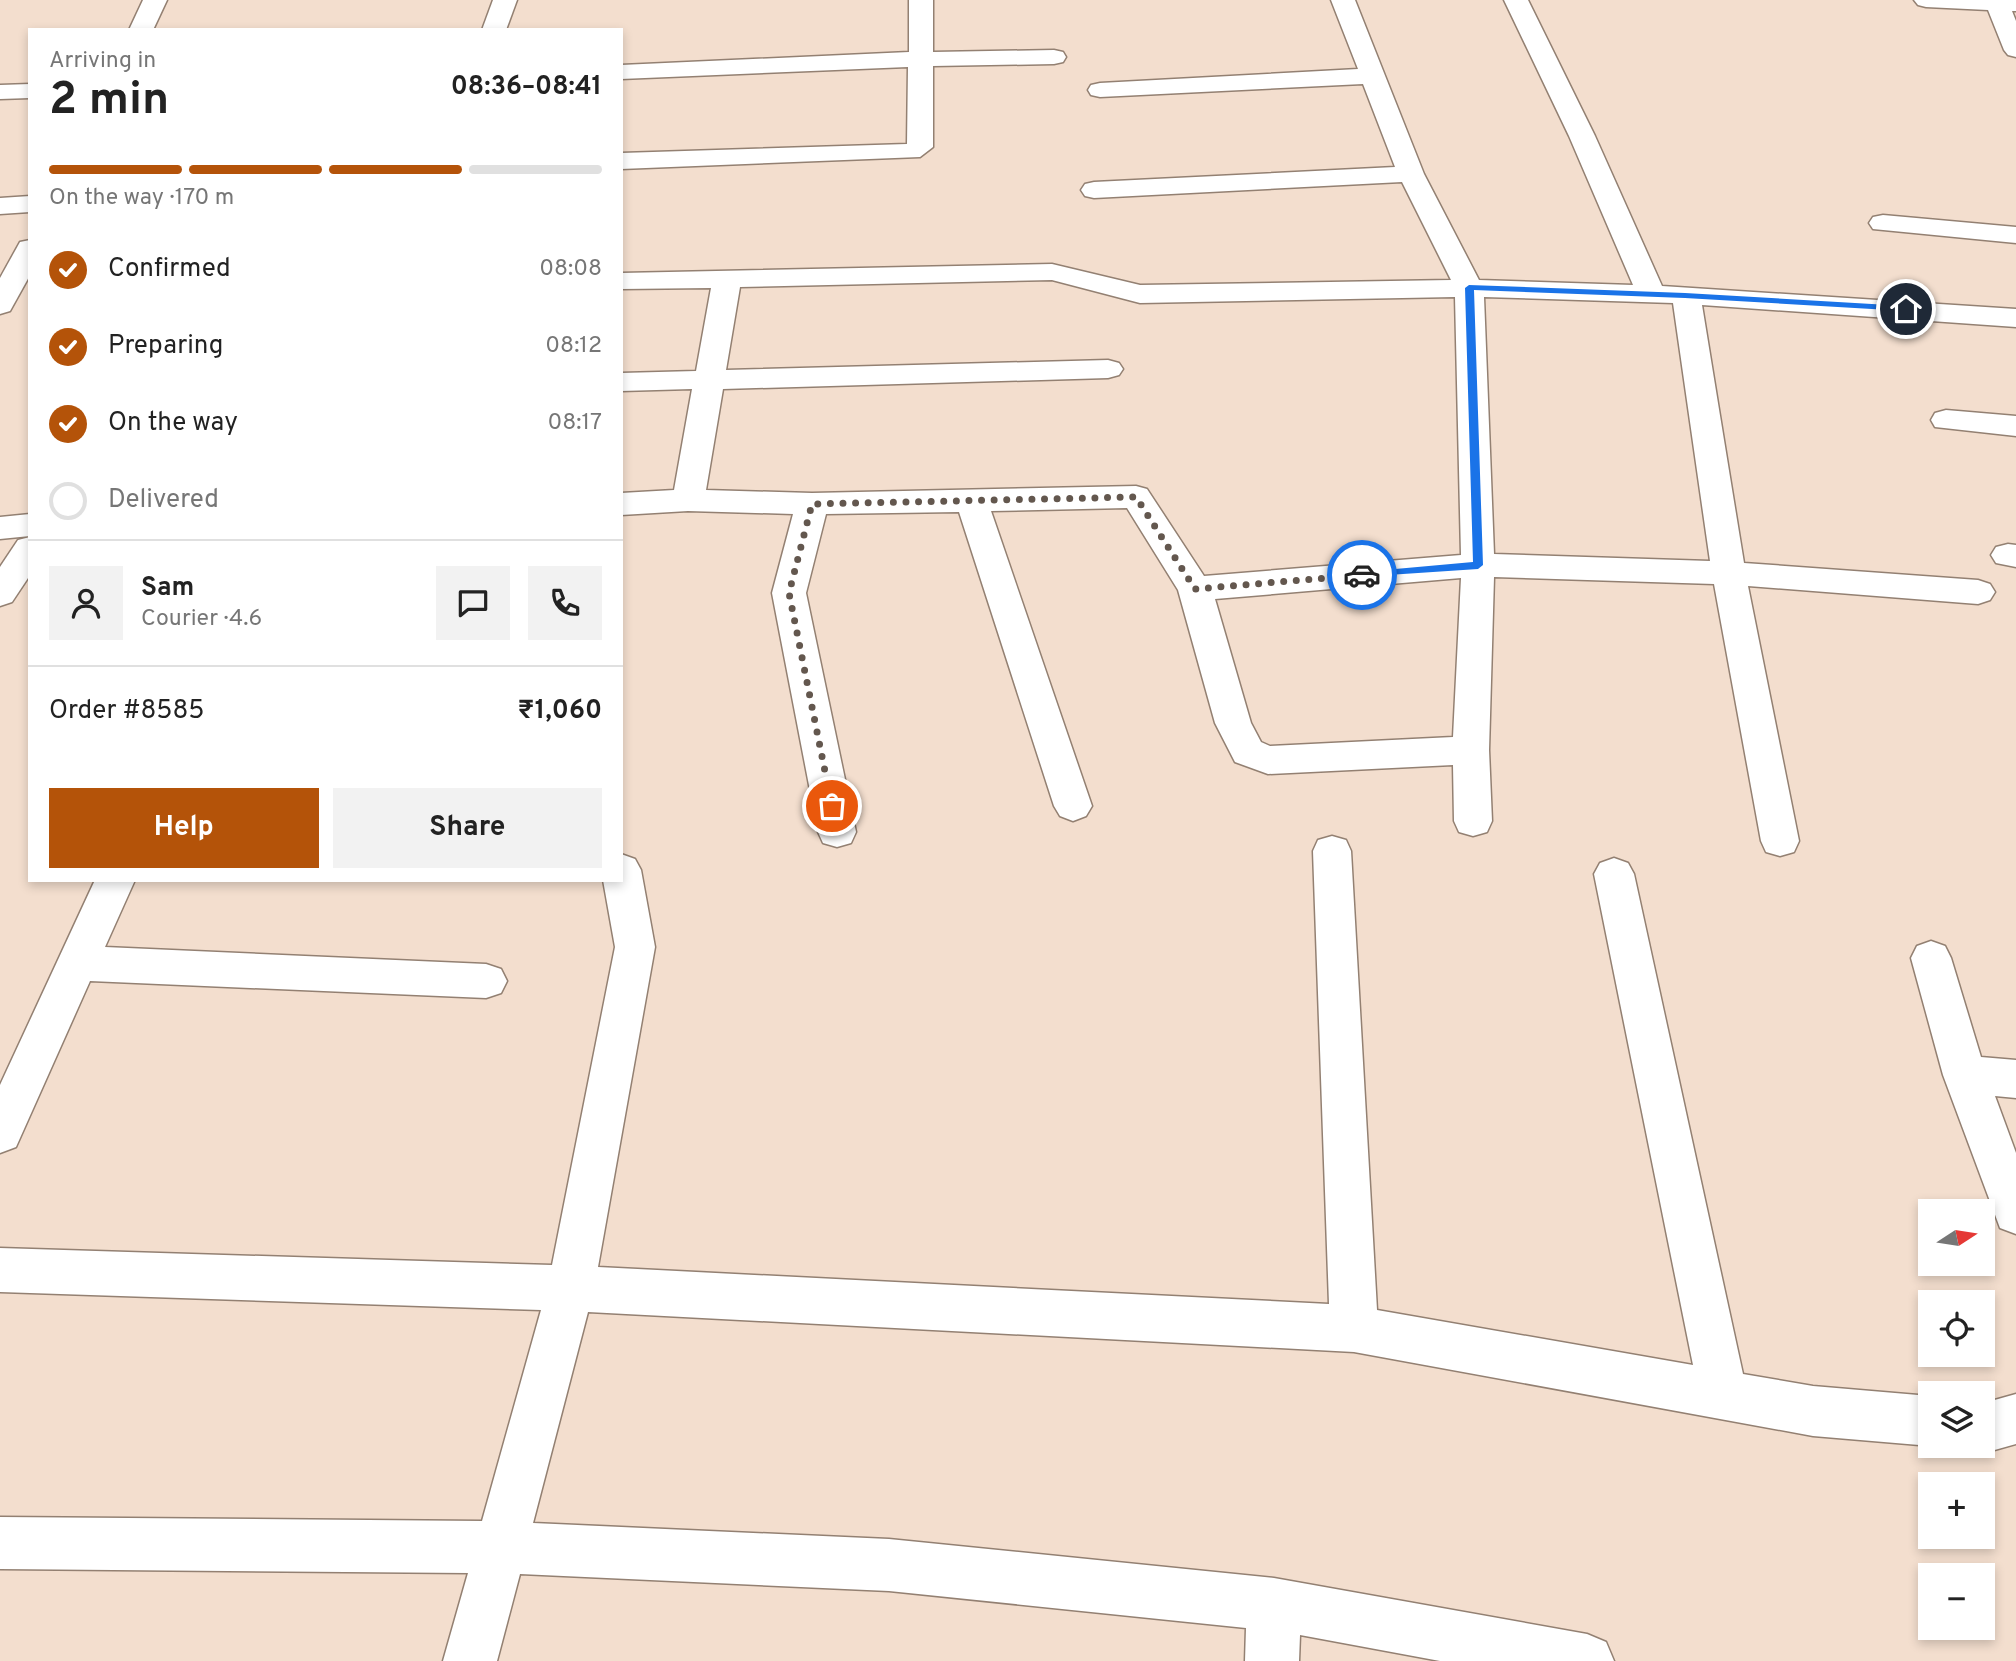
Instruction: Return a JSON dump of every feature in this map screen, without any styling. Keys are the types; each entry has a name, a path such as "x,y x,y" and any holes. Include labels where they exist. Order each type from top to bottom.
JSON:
{"street":[{"path":"142,28 155,0"},
{"path":"495,28 505,0"},
{"path":"623,161 911,152 920,147 921,0"},
{"path":"1343,0 1410,174 1469,288 1478,565 1471,750 1473,821"},
{"path":"1516,0 1582,136 1651,294"},
{"path":"1926,0 2007,3 2016,50"},
{"path":"623,72 922,59 1054,57"},
{"path":"1100,90 1372,76"},
{"path":"0,92 28,91"},
{"path":"1094,190 1410,174"},
{"path":"0,206 28,204"},
{"path":"1884,223 2016,234"},
{"path":"28,252 0,306 28,305"},
{"path":"623,281 1052,272 1140,294 1469,288 1685,295 2016,318"},
{"path":"688,500 727,279"},
{"path":"1685,295 1729,573 1780,841"},
{"path":"623,382 1108,369"},
{"path":"1946,420 2016,426"},
{"path":"623,503 688,500 812,504 1136,497 1195,589 1233,723 1248,752 1268,760 1471,750"},
{"path":"971,500 1073,806"},
{"path":"812,504 789,593 837,832"},
{"path":"0,528 28,525"},
{"path":"0,594 28,551"},
{"path":"1195,589 1478,565 1729,573 1978,592"},
{"path":"1332,851 1353,1329"},
{"path":"1615,874 1723,1394"},
{"path":"470,1661 571,1289 635,947 623,881"},
{"path":"0,1133 114,882"},
{"path":"1931,958 1965,1075 2016,1213"},
{"path":"77,963 486,981"},
{"path":"1965,1075 2016,1079"},
{"path":"0,1270 571,1289 1353,1329 1813,1410 1918,1419"},
{"path":"1995,1425 2016,1419"},
{"path":"0,1543 501,1547 889,1565 1274,1604 1587,1661"},
{"path":"1272,1661 1274,1604"}],"way so far":[{"path":"832,806 789,593 812,504 1136,497 1195,589 1362,575"}],"route":[{"path":"1362,575 1478,565 1469,288 1685,295 1906,309"}]}
